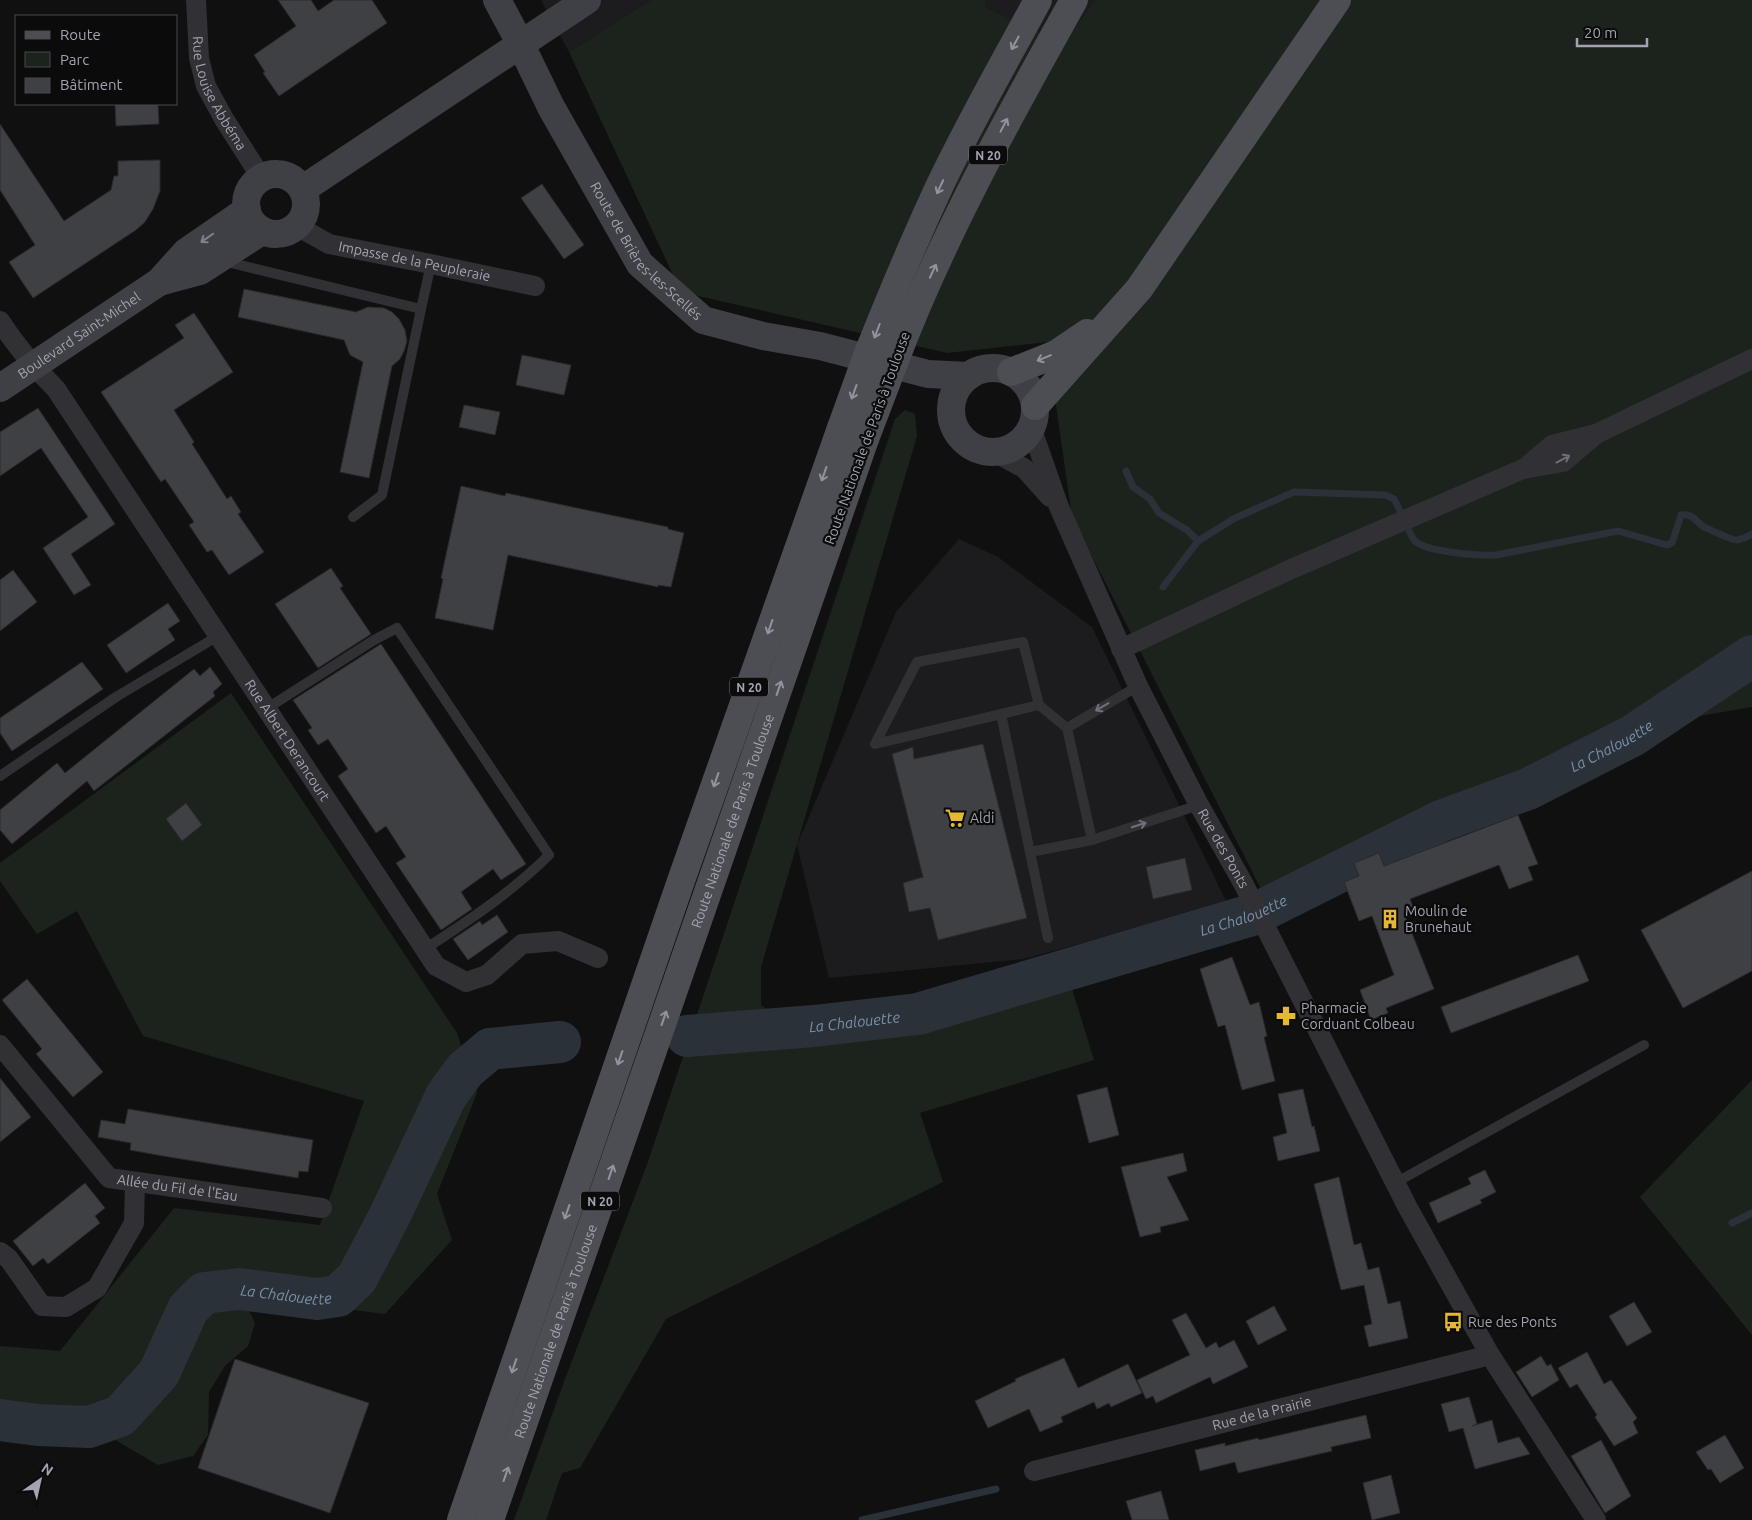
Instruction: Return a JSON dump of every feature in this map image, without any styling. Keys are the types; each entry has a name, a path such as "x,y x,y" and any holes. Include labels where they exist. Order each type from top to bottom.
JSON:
{"main road":[{"name":"Route de Brières-les-Scellés","path":"497,0 551,107 640,264 702,320 763,336 820,346 928,374 969,376"},
{"path":"303,189 587,0"},
{"name":"Route Nationale de Paris à Toulouse","path":"461,1520 682,878 841,428 887,305 941,185 983,101 1038,0"},
{"name":"Route Nationale de Paris à Toulouse","path":"490,1520 865,439 912,316 969,191 1074,0"},
{"path":"1033,417 1028,386 1011,372 1000,368 979,370 960,384 954,394 952,406 953,420 959,433 968,443 981,450 994,452 1006,450 1016,445 1025,437 1033,417 1115,314 1139,289 1337,0"},
{"path":"268,174 283,174 298,182 303,189 307,206 305,214 297,226 278,234 254,220 248,192 251,186 261,177 268,174"},
{"name":"Boulevard Saint-Michel","path":"159,282 200,271 217,259 254,220"},
{"name":"Boulevard Saint-Michel","path":"0,388 159,282 186,252 254,220"},
{"path":"1011,372 1056,354 1115,314"},
{"path":"928,374 952,406"}],"street":[{"name":"Rue Louise Abbéma","path":"196,0 199,58 206,86 224,119 261,177"},
{"name":"Impasse de la Peupleraie","path":"297,226 329,244 535,286"},
{"name":"Rue Albert Derancourt","path":"0,321 33,366 56,389 436,966 466,982 487,975 522,944 558,941 598,958"},
{"path":"1121,649 1289,570 1523,469 1562,462 1596,434 1752,359"},
{"name":"Rue des Ponts","path":"1033,417 1059,507 1138,686 1199,805 1244,883 1395,1183 1490,1356 1596,1520"},
{"name":"Rue des Ponts","path":"994,452 1024,468 1059,507"},
{"name":"Allée du Fil de l'Eau","path":"1,1049 110,1178 322,1208"},
{"path":"0,1252 9,1259 42,1306 66,1307 97,1288 134,1223 135,1182"},
{"name":"Rue de la Prairie","path":"1034,1471 1490,1356"}],"lane":[{"path":"217,259 421,309"},
{"path":"354,517 382,495 431,264"},
{"path":"266,708 374,640 397,628 549,855 530,874 469,921 424,949"},
{"path":"0,776 116,697 218,636"},
{"path":"1039,705 876,744 917,662 1023,642 1039,705 1067,728 1092,840"},
{"path":"1067,728 1138,686"},
{"path":"1001,714 1048,938"},
{"path":"1030,852 1092,840 1199,805"},
{"path":"1395,1183 1644,1044"}],"shaded area":[{"path":"541,0 651,0 569,52"},
{"path":"985,0 1095,0 1063,43 985,7"},
{"path":"959,539 998,557 1092,627 1227,903 1024,959 829,978 797,845 896,612"}],"green space":[{"path":"651,0 985,0 985,7 1063,43 1095,0 1752,0 1752,707 1654,724 1261,889 1072,517 1047,342 947,353 681,292 569,52"},
{"path":"905,410 915,414 917,436 761,967 761,1005 813,1043 1062,956 1094,1060 920,1113 943,1182 666,1319 580,1468 562,1473 546,1520 514,1520 565,1379 648,1162 895,419"},
{"path":"231,693 457,1033 477,1093 437,1194 452,1240 385,1314 242,1296 255,1323 248,1346 225,1366 209,1392 208,1435 193,1456 158,1465 105,1434 62,1439 0,1429 0,1346 60,1351 174,1208 320,1225 364,1101 143,1036 77,911 37,934 0,881 0,863"},
{"path":"1752,1080 1752,1335 1640,1197"}],"building":[{"path":"278,0 311,0 318,11 334,0 372,0 387,23 279,96 263,73 265,72 254,55 296,26"},
{"path":"115,105 158,105 159,124 116,126"},
{"path":"0,124 64,221 111,190 114,176 118,176 118,161 160,160 160,191 153,209 145,222 136,230 33,298 9,262 35,245 0,190"},
{"path":"542,184 584,245 564,259 521,198"},
{"path":"244,289 356,312 368,307 384,308 392,312 399,319 405,330 407,341 400,359 392,366 369,478 340,472 363,362 350,355 344,340 238,317"},
{"path":"194,313 233,372 174,410 194,442 192,444 227,499 231,496 241,512 238,514 264,552 229,575 212,550 207,552 189,525 194,522 165,479 161,482 101,392 184,338 175,325"},
{"path":"522,355 571,365 564,395 516,385"},
{"path":"464,405 500,412 495,435 459,427"},
{"path":"38,408 115,524 71,554 91,585 74,595 43,548 88,517 41,448 0,476 0,432"},
{"path":"461,486 505,496 506,493 668,527 668,529 684,533 671,587 658,585 658,587 508,555 493,630 435,618 443,579 441,578"},
{"path":"331,568 343,586 340,588 371,634 318,668 275,604"},
{"path":"13,570 37,602 0,631 0,580"},
{"path":"168,603 180,621 168,629 175,640 126,673 107,645"},
{"path":"381,644 526,864 501,880 493,869 461,892 472,909 441,930 396,863 406,857 386,826 376,833 338,776 348,769 328,739 318,745 308,730 312,728 293,700"},
{"path":"82,662 103,689 12,751 0,733 0,718"},
{"path":"210,667 222,684 213,692 215,696 94,791 87,781 12,844 0,830 0,810 57,763 65,773 194,669 200,676"},
{"name":"Aldi","path":"983,744 1027,918 938,940 930,908 909,912 903,883 923,877 892,754 913,747 914,759"},
{"path":"186,803 202,825 182,841 166,819"},
{"path":"1518,815 1538,864 1528,867 1533,880 1509,889 1499,865 1410,899 1416,914 1406,918 1434,989 1386,1008 1388,1013 1371,1020 1360,990 1394,975 1372,916 1359,921 1344,882 1359,876 1354,863 1379,853 1384,866"},
{"path":"1185,858 1192,890 1153,899 1146,867"},
{"path":"1752,871 1752,971 1683,1008 1641,930"},
{"path":"497,915 508,932 468,960 453,939 480,921 482,925"},
{"path":"1578,955 1589,981 1451,1033 1441,1007"},
{"path":"1232,957 1250,1005 1259,1002 1267,1036 1264,1037 1275,1081 1242,1090 1225,1025 1218,1027 1200,969"},
{"path":"27,979 103,1072 73,1097 36,1054 42,1049 2,1000"},
{"path":"0,1078 31,1117 0,1142"},
{"path":"1107,1087 1119,1135 1089,1143 1077,1095"},
{"path":"1303,1089 1320,1151 1278,1161 1273,1137 1287,1133 1278,1094"},
{"path":"128,1109 313,1140 308,1172 299,1171 298,1178 163,1156 130,1150 131,1143 98,1137 101,1120 125,1124"},
{"path":"1183,1153 1187,1171 1167,1177 1189,1220 1160,1227 1161,1232 1140,1237 1121,1167"},
{"path":"1485,1170 1496,1192 1480,1200 1482,1203 1438,1223 1429,1203 1471,1184 1468,1178"},
{"path":"1339,1177 1354,1245 1361,1243 1368,1270 1379,1267 1388,1304 1400,1301 1408,1338 1369,1347 1364,1326 1372,1324 1364,1285 1341,1290 1314,1184"},
{"path":"85,1183 105,1208 95,1216 100,1223 48,1264 43,1258 33,1266 13,1241"},
{"path":"1634,1302 1652,1332 1627,1346 1609,1316"},
{"path":"1274,1306 1287,1330 1258,1345 1246,1321"},
{"path":"1186,1313 1206,1348 1216,1342 1219,1348 1234,1340 1248,1367 1213,1384 1210,1377 1156,1403 1153,1396 1146,1399 1137,1380 1190,1355 1172,1320"},
{"path":"1587,1352 1604,1384 1611,1380 1637,1418 1633,1422 1638,1433 1614,1446 1577,1384 1570,1388 1558,1368"},
{"path":"1541,1356 1547,1366 1551,1364 1559,1380 1532,1397 1516,1372"},
{"path":"1064,1358 1078,1388 1128,1364 1142,1393 1111,1407 1109,1403 1097,1409 1094,1402 1061,1417 1063,1422 1040,1432 1029,1409 988,1428 975,1401 1016,1381 1015,1379"},
{"path":"235,1359 369,1403 330,1513 198,1468"},
{"path":"1469,1397 1477,1424 1472,1426 1492,1420 1498,1443 1519,1437 1530,1454 1475,1469 1463,1428 1449,1432 1441,1404"},
{"path":"1366,1415 1371,1438 1331,1447 1332,1451 1238,1473 1235,1462 1200,1471 1195,1450 1225,1443 1225,1446 1258,1438 1259,1440"},
{"path":"1725,1435 1744,1468 1720,1483 1711,1469 1708,1470 1696,1452"},
{"path":"1601,1440 1631,1496 1605,1513 1571,1456"},
{"path":"1391,1475 1400,1513 1372,1520 1363,1483"},
{"path":"1161,1491 1169,1520 1132,1520 1126,1501"}],"waterway":[{"path":"1126,471 1133,487 1150,499 1159,513 1187,530 1198,541"},
{"path":"1163,587 1198,541 1235,518 1294,492 1385,495 1394,499 1415,541 1421,545 1441,551 1466,554 1496,555 1618,531 1667,545 1672,543 1681,515 1691,516 1704,527 1734,540 1752,534"},
{"name":"La Chalouette","path":"687,1036 814,1026 918,1014 1255,914 1441,821 1528,789 1632,736 1752,656"},
{"name":"La Chalouette","path":"0,1420 38,1425 89,1427 120,1416 159,1373 188,1309 204,1293 239,1289 317,1299 338,1296 357,1278 389,1217 446,1096 465,1070 490,1049 560,1042"},
{"path":"1732,1223 1752,1213"},
{"path":"862,1520 996,1489"}],"place":[{"name":"Aldi","path":"955,818"},
{"name":"Moulin de Brunehaut","path":"1390,919"},
{"name":"Pharmacie Corduant Colbeau","path":"1286,1016"},
{"name":"Rue des Ponts","path":"1453,1322"}]}
